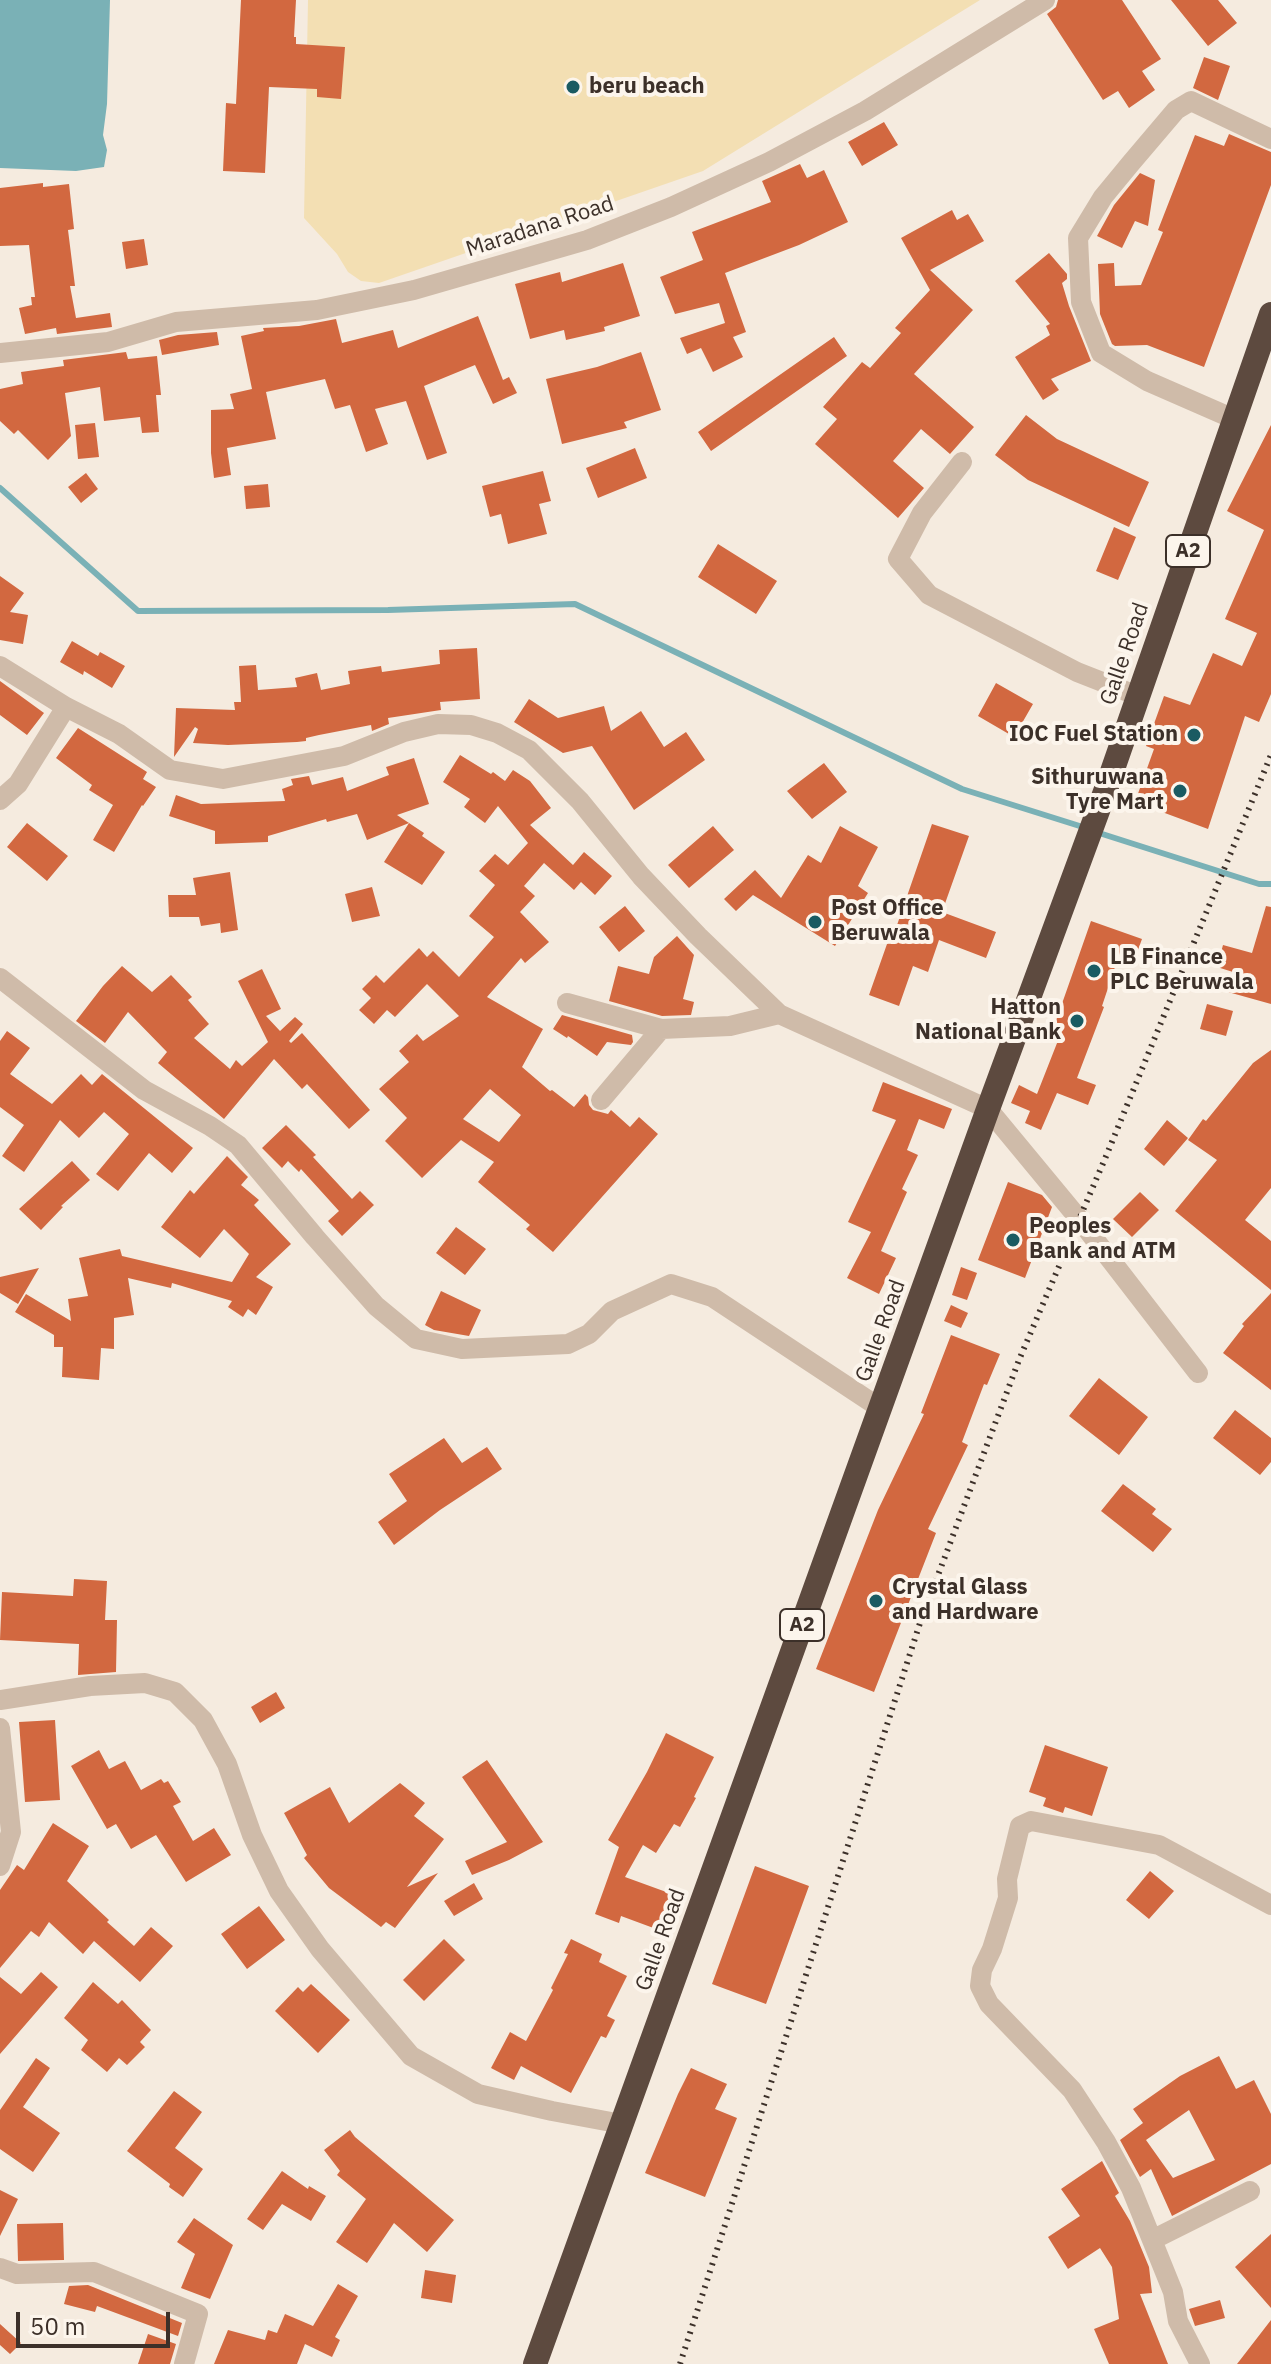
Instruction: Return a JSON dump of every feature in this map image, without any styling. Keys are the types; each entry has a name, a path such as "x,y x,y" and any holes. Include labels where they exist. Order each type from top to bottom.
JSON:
{"highway":[{"name":"Galle Road","path":"535,2364 1106,789 1271,314"}],"street":[{"name":"Maradana Road","path":"0,353 108,342 176,322 317,310 414,290 587,240 671,207 769,162 865,111 1045,0"},
{"path":"1234,419 1147,381 1101,353 1081,302 1078,238 1103,197 1131,163 1176,110 1191,101 1271,139"},
{"path":"962,462 922,513 898,559 929,595 1077,672 1138,696"},
{"path":"0,666 66,707 119,734 170,770 223,779 344,756 404,732 438,724 471,725 497,733 529,750 570,790 641,876 779,1014 988,1109 1079,1219 1198,1373"},
{"path":"0,800 18,784 66,707"},
{"path":"0,978 144,1090 238,1145 376,1306 416,1339 462,1349 568,1344 589,1334 612,1311 671,1284 712,1297 880,1408"},
{"path":"567,1003 661,1029 730,1026 779,1014"},
{"path":"601,1100 661,1029"},
{"path":"0,1700 90,1686 145,1683 175,1692 203,1720 227,1764 252,1835 279,1891 320,1949 411,2056 478,2094 622,2124"},
{"path":"0,1728 11,1832 0,1866"},
{"path":"1200,2364 1178,2321 1173,2292 1131,2188 1106,2142 1072,2090 989,2004 980,1986 982,1970 1008,1898 1007,1879 1020,1826 1031,1821 1159,1845 1271,1905"},
{"path":"1152,2240 1250,2191"},
{"path":"0,2268 17,2274 94,2272 198,2314 184,2364"}],"sand":[{"name":"beru beach","path":"308,0 980,0 703,171 379,283 361,281 348,272 337,254 304,218"}],"water":[{"path":"0,0 110,0 104,167 76,171 0,168"}],"building":[{"path":"241,0 296,0 296,44 345,47 341,99 317,97 317,89 269,87 265,173 223,171 226,103 236,104"},
{"path":"1058,0 1122,0 1161,59 1142,71 1155,90 1129,108 1118,91 1103,100 1047,14 1056,7"},
{"path":"1171,0 1218,0 1237,23 1208,46"},
{"path":"1204,57 1230,66 1218,100 1193,88"},
{"path":"884,122 898,145 862,166 848,142"},
{"path":"1229,134 1271,152 1271,185 1204,367 1147,345 1115,346 1100,314 1098,264 1114,263 1115,286 1141,285 1163,232 1158,230 1195,135 1224,146"},
{"path":"800,164 807,178 824,170 848,222 799,245 725,273 746,332 733,337 743,357 713,372 701,348 687,354 680,338 725,323 719,303 675,314 660,277 703,260 692,232 771,202 762,181"},
{"path":"1140,173 1155,180 1148,226 1135,221 1122,248 1097,236 1114,205"},
{"path":"43,183 43,187 69,184 74,229 68,230 75,286 70,286 76,318 110,313 112,327 57,334 56,328 25,334 19,308 32,305 31,297 35,297 29,245 0,246 0,188"},
{"path":"952,210 957,220 968,214 984,241 930,270 973,310 914,374 974,427 950,454 921,429 893,461 924,488 898,518 815,444 837,419 823,407 862,362 870,368 901,333 895,328 930,290 901,238"},
{"path":"144,239 148,265 126,269 122,242"},
{"path":"1049,253 1067,274 1067,279 1062,283 1091,361 1051,379 1059,390 1043,400 1015,357 1050,335 1046,326 1050,324 1015,281"},
{"path":"623,263 640,316 604,327 605,331 566,340 564,330 530,339 515,284 560,272 562,282"},
{"path":"478,316 503,380 509,377 517,393 493,404 475,365 424,386 447,453 427,460 406,401 375,409 388,444 366,452 350,405 335,409 325,379 266,392 276,439 227,448 231,475 214,478 211,410 234,409 230,394 252,389 241,336 264,331 263,328 299,326 336,319 342,343 393,330 398,348"},
{"path":"217,332 219,345 162,355 159,340"},
{"path":"834,337 847,356 711,451 698,432"},
{"path":"126,352 128,359 157,356 161,395 156,395 159,432 142,433 140,417 104,421 100,387 65,393 71,436 48,460 18,430 14,434 0,421 0,389 23,384 21,372 64,366 63,360"},
{"path":"641,352 661,410 624,422 627,428 562,444 546,379"},
{"path":"1026,415 1057,439 1149,482 1129,527 1028,480 995,455"},
{"path":"95,423 99,457 78,459 75,425"},
{"path":"1271,425 1271,694 1259,722 1245,716 1208,829 1135,802 1154,749 1146,746 1164,696 1190,705 1213,653 1242,666 1257,633 1225,619 1264,530 1227,511"},
{"path":"635,448 647,478 598,498 586,468"},
{"path":"543,471 551,501 539,504 547,534 508,544 501,514 490,517 482,486"},
{"path":"86,473 98,489 81,503 68,487"},
{"path":"268,484 270,507 246,509 244,486"},
{"path":"1114,527 1136,537 1118,580 1096,571"},
{"path":"718,544 777,581 756,614 698,577"},
{"path":"0,576 24,593 10,612 28,615 23,644 0,640"},
{"path":"72,641 98,656 100,652 125,666 112,688 84,671 83,675 60,662"},
{"path":"477,648 480,699 440,702 441,710 388,718 389,724 372,731 371,725 297,742 193,743 198,729 195,727 174,757 176,708 235,710 234,702 241,702 239,666 256,665 258,690 297,687 295,678 317,673 321,690 350,684 348,671 381,666 382,672 440,664 439,650"},
{"path":"0,681 44,713 27,735 0,715"},
{"path":"996,683 1033,704 1014,737 978,716"},
{"path":"529,699 558,718 604,706 611,731 641,711 664,747 686,732 705,760 634,810 592,746 563,753 514,722"},
{"path":"78,728 147,772 143,779 156,787 114,852 93,840 113,805 89,790 92,785 56,758"},
{"path":"460,755 505,781 513,770 530,781 551,808 530,825 573,865 584,852 612,876 595,895 581,882 574,890 544,863 524,886 535,896 520,912 549,942 525,963 521,958 487,997 543,1029 522,1067 550,1091 574,1107 585,1094 593,1110 608,1114 611,1110 630,1127 639,1117 658,1134 553,1252 526,1229 530,1225 478,1182 494,1162 461,1140 422,1178 385,1141 407,1118 379,1089 409,1062 399,1051 417,1034 423,1041 459,1016 427,984 395,1017 387,1010 374,1024 359,1010 371,998 362,989 376,975 384,983 419,948 427,957 433,951 459,977 494,937 469,916 495,885 479,871 495,854 508,865 528,843 498,806 485,823 464,807 470,799 443,782","holes":["490,1089 521,1115 499,1142 463,1119"]},
{"path":"414,758 429,804 397,815 409,823 367,840 357,814 327,822 326,819 268,836 268,842 215,844 215,831 169,816 176,795 201,804 285,801 282,789 293,785 291,779 309,776 312,785 343,777 347,791 389,775 386,767"},
{"path":"824,763 847,792 812,819 787,791"},
{"path":"27,823 68,856 47,881 7,847"},
{"path":"409,823 445,852 422,885 384,862"},
{"path":"932,824 969,836 942,912 996,932 986,958 939,940 928,972 913,966 899,1006 869,995"},
{"path":"713,826 734,850 689,888 668,865"},
{"path":"840,826 878,847 858,886 868,893 835,946 753,895 736,911 724,899 755,870 781,898 808,855 821,863"},
{"path":"230,872 238,930 221,933 220,923 201,926 199,917 169,917 168,895 196,895 193,878"},
{"path":"372,887 380,916 352,922 345,894"},
{"path":"625,906 645,931 619,952 599,927"},
{"path":"1266,906 1271,907 1271,1004 1228,992 1233,972 1217,967 1223,945 1252,953"},
{"path":"1091,921 1142,939 1135,958 1120,952 1104,1007 1077,1078 1096,1085 1088,1105 1057,1093 1041,1130 1025,1123 1030,1111 1011,1103 1019,1085 1037,1094 1059,1038 1051,1035"},
{"path":"677,936 694,955 683,999 694,1002 691,1015 662,1016 609,1001 618,966 649,974 654,957"},
{"path":"122,966 152,992 171,975 192,997 188,1000 209,1024 194,1038 230,1069 236,1060 242,1066 268,1042 238,981 262,969 281,1009 266,1016 280,1031 295,1017 303,1024 289,1041 291,1043 302,1033 370,1110 349,1129 307,1084 302,1089 274,1059 224,1119 158,1063 167,1052 128,1012 105,1043 76,1021"},
{"path":"1207,1004 1233,1011 1226,1036 1200,1029"},
{"path":"562,1015 632,1035 633,1042 631,1045 607,1042 597,1056 553,1029"},
{"path":"7,1031 30,1048 10,1074 52,1104 81,1074 92,1085 102,1074 193,1148 172,1173 149,1153 118,1191 96,1174 129,1134 104,1112 79,1138 60,1120 24,1172 2,1156 24,1125 0,1107 0,1041"},
{"path":"1271,1050 1271,1188 1245,1220 1271,1241 1271,1290 1175,1211 1217,1160 1188,1140 1253,1063"},
{"path":"883,1082 952,1109 944,1129 919,1119 907,1150 918,1155 902,1189 907,1192 881,1251 896,1258 879,1294 847,1278 871,1232 848,1222 896,1120 872,1111"},
{"path":"1167,1120 1188,1138 1164,1166 1144,1149"},
{"path":"286,1125 316,1155 313,1157 352,1199 360,1191 374,1205 342,1236 328,1221 339,1211 301,1169 299,1172 288,1161 282,1168 262,1148"},
{"path":"227,1156 248,1177 241,1185 259,1200 254,1205 291,1244 256,1277 273,1287 256,1315 248,1309 243,1317 228,1307 232,1301 172,1283 171,1288 128,1278 134,1315 114,1318 114,1349 101,1348 99,1380 62,1377 63,1347 54,1347 54,1335 15,1312 26,1294 71,1321 68,1299 88,1296 79,1258 120,1249 122,1256 232,1282 249,1254 224,1229 200,1258 161,1227 190,1190 194,1194"},
{"path":"72,1161 90,1180 61,1206 41,1230 19,1209"},
{"name":"Peoples Bank and ATM","path":"1008,1182 1042,1195 1052,1207 1025,1278 978,1260"},
{"path":"1140,1192 1159,1210 1132,1237 1113,1219"},
{"path":"456,1227 486,1249 465,1275 436,1253"},
{"path":"961,1267 977,1273 967,1300 952,1295"},
{"path":"39,1268 18,1304 0,1293 0,1277"},
{"path":"441,1291 481,1310 469,1336 434,1330 425,1325"},
{"path":"1271,1293 1271,1390 1223,1353 1244,1326 1242,1324"},
{"path":"951,1305 968,1313 961,1328 944,1321"},
{"path":"951,1335 1000,1354 987,1385 984,1384 962,1442 968,1445 928,1529 936,1533 874,1692 816,1669 878,1510 924,1414 921,1413"},
{"path":"1099,1378 1148,1417 1119,1455 1069,1416"},
{"path":"1235,1410 1271,1438 1271,1462 1260,1475 1213,1438"},
{"path":"444,1438 462,1463 487,1447 502,1469 394,1545 378,1522 407,1501 389,1474"},
{"path":"1123,1484 1156,1509 1152,1514 1172,1529 1153,1552 1101,1511"},
{"path":"74,1579 107,1581 105,1620 117,1620 116,1672 78,1675 79,1644 0,1640 2,1592 73,1596"},
{"path":"276,1692 285,1708 260,1723 251,1707"},
{"path":"55,1720 60,1800 25,1802 19,1722"},
{"path":"666,1733 714,1757 680,1827 674,1824 656,1853 643,1845 625,1877 680,1897 667,1933 621,1916 619,1923 595,1914 619,1847 608,1840"},
{"path":"1045,1745 1108,1767 1092,1816 1065,1807 1063,1813 1043,1806 1046,1798 1029,1792"},
{"path":"99,1750 109,1769 125,1761 141,1790 161,1779 164,1783 168,1781 181,1802 173,1806 193,1841 214,1828 231,1855 186,1882 156,1835 131,1849 116,1824 107,1829 71,1766"},
{"path":"487,1760 543,1842 472,1875 465,1861 507,1842 462,1777"},
{"path":"400,1783 425,1803 414,1816 444,1839 407,1887 438,1873 395,1928 386,1922 381,1927 329,1888 304,1858 307,1855 284,1813 330,1787 349,1823"},
{"path":"53,1823 89,1846 67,1881 109,1920 107,1922 134,1946 151,1927 173,1946 140,1982 94,1941 83,1954 49,1922 39,1937 31,1931 0,1968 0,1890 17,1865 24,1870"},
{"path":"755,1866 809,1886 766,2004 712,1984"},
{"path":"1150,1871 1174,1891 1149,1919 1126,1900"},
{"path":"474,1883 483,1899 454,1916 444,1901"},
{"path":"259,1906 285,1940 247,1969 221,1934"},
{"path":"444,1939 465,1960 424,2001 403,1980"},
{"path":"571,1939 602,1954 599,1962 627,1976 607,2016 615,2020 606,2038 601,2036 571,2093 521,2066 514,2080 491,2068 510,2032 526,2041 553,1990 551,1988 568,1954 564,1953"},
{"path":"41,1972 58,1987 0,2054 0,1977 21,1994"},
{"path":"93,1982 118,2004 122,2000 151,2030 140,2042 145,2047 127,2065 119,2058 107,2072 81,2050 88,2040 64,2018"},
{"path":"311,1984 350,2020 318,2053 275,2011 298,1987 303,1992"},
{"path":"1219,2056 1236,2089 1254,2080 1271,2114 1271,2164 1172,2216 1151,2169 1140,2177 1120,2140 1143,2123 1133,2109 1180,2076","holes":["1189,2110 1215,2160 1173,2178 1146,2140"]},
{"path":"36,2058 50,2068 23,2107 60,2133 33,2172 0,2149 0,2110"},
{"path":"691,2068 727,2084 715,2109 737,2118 705,2197 645,2173"},
{"path":"174,2091 202,2112 175,2148 203,2169 183,2197 127,2151"},
{"path":"350,2130 454,2220 427,2252 394,2223 367,2263 336,2242 366,2199 337,2175 340,2171 324,2150"},
{"path":"1102,2161 1119,2193 1115,2196 1130,2221 1149,2267 1152,2293 1140,2294 1168,2364 1109,2364 1094,2329 1119,2319 1112,2267 1100,2248 1068,2269 1048,2237 1080,2216 1061,2189"},
{"path":"282,2171 308,2189 309,2186 326,2196 311,2221 282,2204 263,2230 247,2219"},
{"path":"0,2190 18,2199 0,2236"},
{"path":"194,2218 233,2245 210,2299 181,2288 195,2254 177,2242"},
{"path":"63,2223 64,2260 18,2261 17,2224"},
{"path":"1271,2234 1271,2308 1235,2267"},
{"path":"425,2270 456,2275 452,2303 421,2298"},
{"path":"338,2284 358,2296 335,2337 340,2340 332,2357 305,2344 297,2364 214,2364 228,2330 265,2340 268,2330 277,2333 285,2314 313,2326"},
{"path":"88,2285 182,2323 178,2336 97,2306 95,2312 64,2304 69,2286"},
{"path":"1220,2300 1225,2318 1195,2326 1189,2309"},
{"path":"1271,2320 1271,2364 1237,2364"},
{"path":"0,2324 21,2343 10,2354 0,2345"},
{"path":"148,2334 176,2344 170,2364 138,2364"}],"waterway":[{"path":"0,488 138,611 388,610 575,604 962,789 1086,828"},
{"path":"1096,832 1259,884 1271,884"}],"railway":[{"path":"680,2364 920,1623 1019,1360 1271,755"}],"place":[{"name":"beru beach","path":"573,87"},
{"name":"IOC Fuel Station","path":"1194,735"},
{"name":"Sithuruwana Tyre Mart","path":"1180,791"},
{"name":"Post Office Beruwala","path":"815,922"},
{"name":"LB Finance PLC Beruwala","path":"1094,971"},
{"name":"Hatton National Bank","path":"1077,1021"},
{"name":"Peoples Bank and ATM","path":"1013,1240"},
{"name":"Crystal Glass and Hardware","path":"876,1601"}]}
